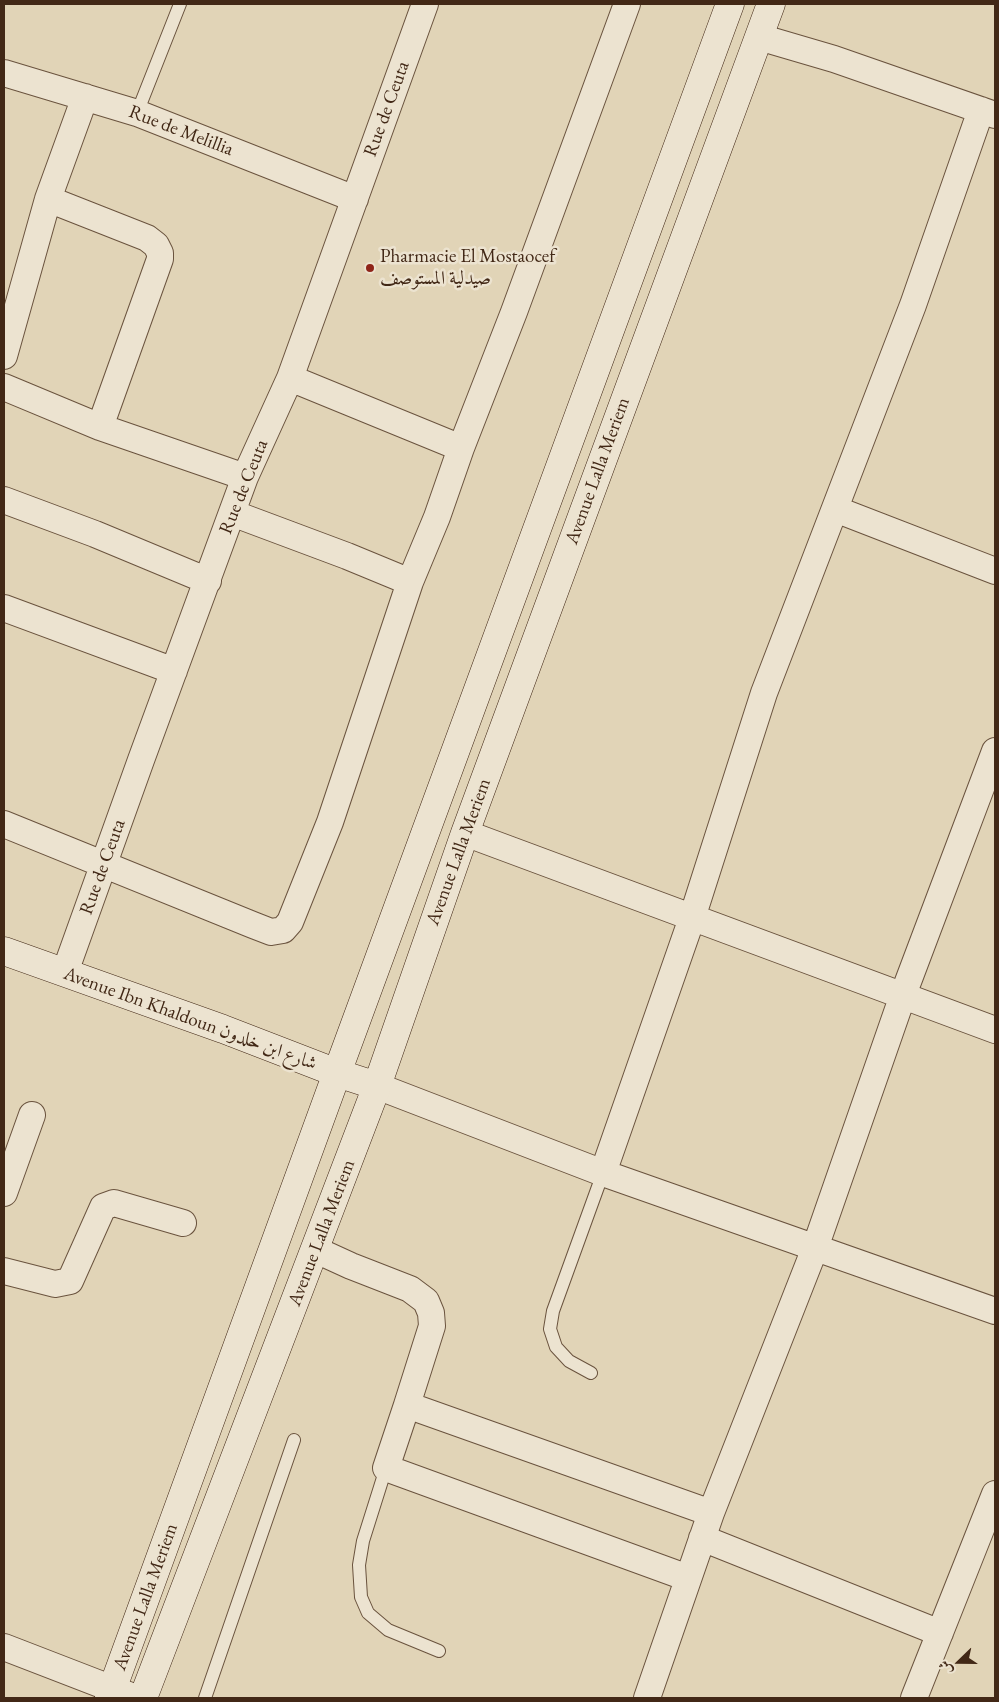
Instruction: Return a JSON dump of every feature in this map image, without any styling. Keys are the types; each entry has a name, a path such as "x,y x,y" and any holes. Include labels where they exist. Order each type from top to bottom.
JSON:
{"street":[{"name":"Rue de Ceuta","path":"65,972 245,477 290,378 425,4"},
{"path":"4,824 272,932 283,930 290,922 330,822 410,582 437,517 627,4"},
{"name":"Avenue Lalla Meriem","path":"119,1695 337,1073 730,4"},
{"name":"Avenue Lalla Meriem","path":"143,1698 316,1250 377,1086 465,833 771,4"},
{"path":"602,1173 692,918 764,693 988,112 834,59 759,37"},
{"name":"Rue de Melillia","path":"4,73 137,113 355,199"},
{"path":"4,356 48,199 84,97"},
{"path":"48,199 147,238 156,245 160,253 160,259 100,427"},
{"path":"290,378 461,448"},
{"path":"4,387 100,427 245,477"},
{"path":"4,500 95,534 208,581"},
{"path":"835,509 995,571"},
{"path":"232,513 410,582"},
{"path":"5,614 174,671"},
{"path":"647,1698 710,1513 815,1248 903,995 995,751"},
{"path":"465,833 995,1030"},
{"name":"Avenue Ibn Khaldoun شارع ابن خلدون","path":"4,951 377,1086"},
{"path":"377,1086 602,1173 995,1311"},
{"path":"4,1193 32,1115"},
{"path":"4,1271 54,1284 70,1281 103,1207 114,1203 183,1223"},
{"path":"316,1250 410,1289 426,1301 432,1313 432,1326 386,1468 688,1578"},
{"path":"407,1405 710,1513"},
{"path":"914,1698 995,1494"},
{"path":"702,1538 940,1633"},
{"path":"4,1647 119,1695"}],"lane":[{"path":"137,113 180,4"},
{"path":"591,1373 569,1361 556,1347 550,1329 553,1311 602,1173"},
{"path":"205,1698 294,1440"},
{"path":"386,1468 363,1541 359,1565 361,1597 368,1613 388,1630 439,1651"}],"place":[{"name":"Pharmacie El Mostaocef صيدلية المستوصف","path":"370,268"}]}
